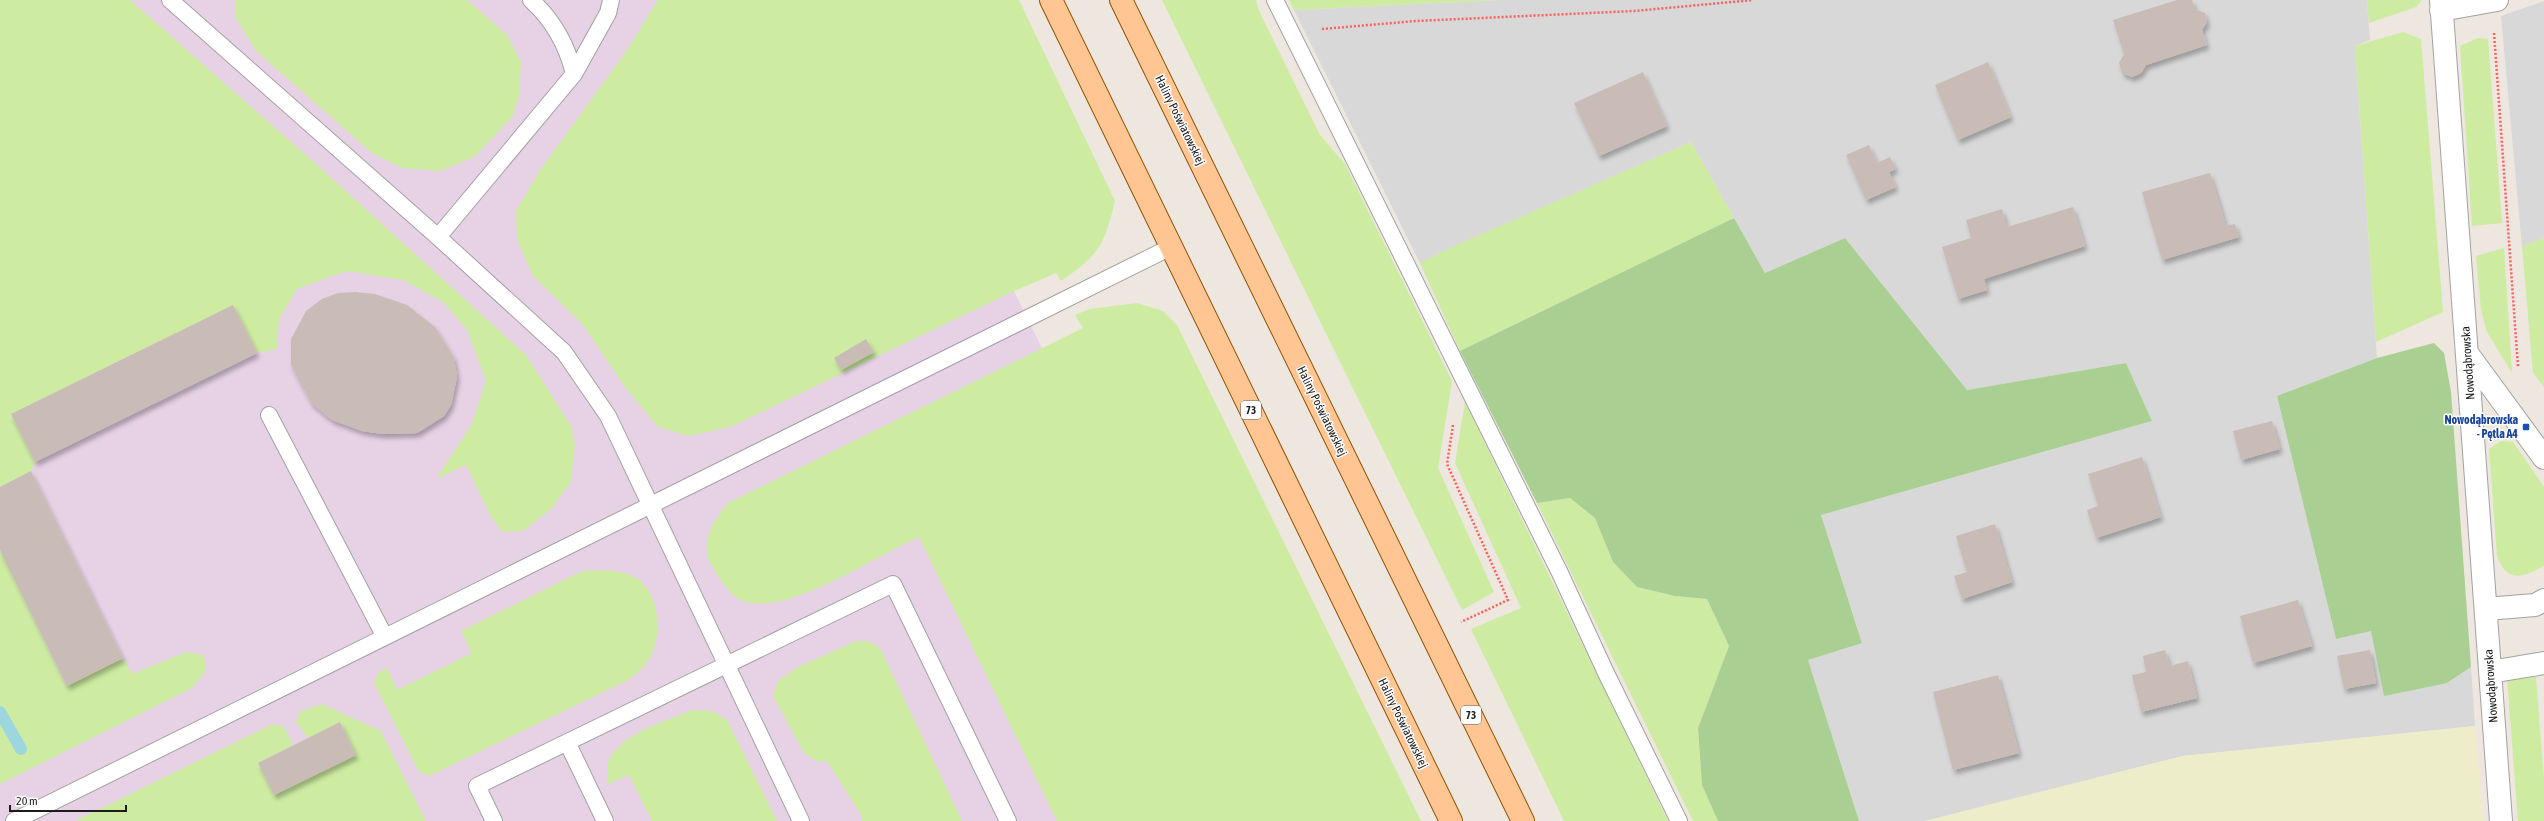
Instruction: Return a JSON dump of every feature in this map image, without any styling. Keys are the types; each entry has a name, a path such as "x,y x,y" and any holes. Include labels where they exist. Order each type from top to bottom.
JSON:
{"main road":[{"name":"Haliny Poświatowskiej","path":"1050,0 1451,821"},
{"name":"Haliny Poświatowskiej","path":"1121,0 1523,821"}],"street":[{"path":"2441,5 2495,1"},
{"name":"Nowodąbrowska","path":"2441,5 2468,353 2501,821"},
{"path":"2468,353 2544,458"},
{"path":"2486,609 2534,605 2544,600"},
{"path":"2490,672 2544,663"}],"lane":[{"path":"170,0 438,237 564,352 608,416 648,506 801,821"},
{"path":"531,0 557,32 568,53 574,74"},
{"path":"1275,0 1560,573 1606,673 1679,821"},
{"path":"438,237 574,74 607,4"},
{"path":"14,821 1171,247"},
{"path":"269,415 385,636"},
{"path":"494,821 477,786 893,584 1008,821"},
{"path":"567,742 605,821"}],"path":[{"path":"1293,38 1324,28 1416,21 1634,11 1753,0"},
{"path":"2495,1 2519,373"},
{"path":"1461,375 1447,464 1508,600 1460,622 1463,630"}],"shaded area":[{"path":"0,0 935,0 976,215 1042,348 1324,821 0,821"},
{"path":"1500,0 2367,0 2370,40 2355,46 2377,358 2277,396 2336,639 2371,631 2447,683 2471,667 2475,726 2183,756 1925,821 1859,821 1808,660 1862,642 1821,515 2152,421 2126,363 1967,390 1845,238 1765,273 1691,142 1420,263 1294,10"},
{"path":"2544,1 2544,238 2522,247 2501,16"}],"green space":[{"path":"0,0 130,0 317,165 526,355 571,426 575,445 571,482 551,509 523,531 502,532 490,515 466,465 436,479 472,424 486,381 467,330 443,302 403,280 346,271 297,289 279,319 277,349 257,353 233,305 11,414 35,462 31,471 0,487"},
{"path":"235,0 467,0 507,35 521,62 519,95 513,116 474,157 440,171 402,168 372,153 255,50 236,18"},
{"path":"658,0 1019,0 1115,201 1103,239 1092,256 1084,264 1061,281 1056,273 1014,291 730,427 688,436 658,427 625,387 583,325 533,276 517,240 516,211 540,170 625,53"},
{"path":"1162,0 1256,0 1259,11 1320,135 1345,164 1452,381 1438,468 1494,592 1462,610"},
{"path":"1289,0 1500,0 1294,10"},
{"path":"2367,0 2422,0 2416,7 2369,23"},
{"path":"2403,32 2421,39 2443,312 2376,342 2355,46"},
{"path":"2478,38 2488,39 2502,223 2472,226 2460,46"},
{"path":"1691,142 1734,218 1460,351 1420,263 1450,248"},
{"path":"1734,218 1765,273 1845,238 1967,390 2126,363 2152,421 1821,515 1862,643 1808,660 1859,821 1718,821 1702,785 1698,728 1729,646 1707,599 1675,596 1637,587 1613,562 1595,518 1570,498 1537,503 1460,351"},
{"path":"2544,238 2544,387 2533,373 2522,247"},
{"path":"2504,248 2512,373 2487,332 2481,310 2476,256"},
{"path":"1137,303 1163,311 1177,325 1421,821 1057,821 919,537 833,581 809,592 786,600 765,603 746,602 741,600 726,588 713,568 709,559 707,542 712,526 728,503 1083,328 1075,315 1090,309"},
{"path":"2434,343 2444,353 2451,392 2471,667 2447,683 2384,696 2371,631 2336,639 2277,396 2377,358"},
{"path":"1465,402 1668,821 1564,821 1471,629 1521,608 1455,463"},
{"path":"2501,441 2513,442 2544,487 2544,566 2529,573 2516,576 2505,571 2497,556 2489,449"},
{"path":"1570,498 1595,518 1613,562 1637,587 1675,596 1707,599 1729,646 1698,728 1702,785 1718,821 1693,821 1537,503"},
{"path":"0,550 66,686 123,658 132,674 186,652 204,655 206,671 192,688 0,784"},
{"path":"606,570 627,574 640,581 648,590 654,601 658,626 656,639 653,651 644,666 628,680 429,776 419,772 374,683 379,672 387,668 397,690 472,653 461,631 582,571"},
{"path":"856,641 871,642 881,650 962,821 861,821 863,818 827,761 818,762 804,753 773,696 778,681 798,667"},
{"path":"2536,677 2544,781 2544,821 2518,821 2507,678"},
{"path":"322,704 381,731 426,821 75,821 273,724 284,727 293,745 258,763 274,795 356,755 340,722 308,738 296,722 299,712"},
{"path":"692,710 712,711 727,720 777,821 652,821 629,775 608,784 607,764 614,752 622,743 644,730"},
{"path":"2475,726 2483,821 1925,821 2183,756"}],"building":[{"path":"2177,0 2192,0 2195,9 2205,13 2207,22 2202,30 2207,45 2146,65 2141,73 2132,77 2122,73 2119,63 2124,54 2113,20"},
{"path":"1988,62 2011,117 1958,140 1935,85"},
{"path":"1643,72 1667,126 1599,156 1574,103"},
{"path":"1869,145 1877,163 1890,157 1896,169 1889,172 1896,187 1866,200 1846,155"},
{"path":"2210,173 2226,226 2235,224 2239,237 2162,260 2142,192"},
{"path":"2073,207 2085,246 1984,279 1987,290 1958,299 1942,247 1971,238 1966,220 2002,209 2007,227"},
{"path":"355,292 375,294 407,305 435,327 454,358 457,377 451,405 444,416 417,433 383,434 362,431 332,420 311,403 291,365 291,339 306,311 322,299 338,293"},
{"path":"233,305 257,353 35,462 11,414"},
{"path":"866,339 874,352 841,370 834,358"},
{"path":"2272,421 2280,449 2241,460 2233,431"},
{"path":"2142,457 2161,517 2096,538 2087,510 2098,506 2088,474"},
{"path":"31,471 123,658 67,686 0,550 0,487"},
{"path":"1995,524 2012,582 1962,599 1954,576 1967,572 1956,536"},
{"path":"2298,600 2312,646 2253,663 2240,616"},
{"path":"2165,650 2170,666 2188,661 2197,698 2141,712 2132,675 2146,672 2143,656"},
{"path":"2370,650 2376,683 2344,689 2337,656"},
{"path":"1998,675 2019,753 1953,770 1933,692"},
{"path":"340,722 356,755 274,795 258,763"}],"waterway":[{"path":"0,712 21,749"}],"place":[{"name":"Nowodąbrowska - Pętla A4","path":"2526,427"}]}
